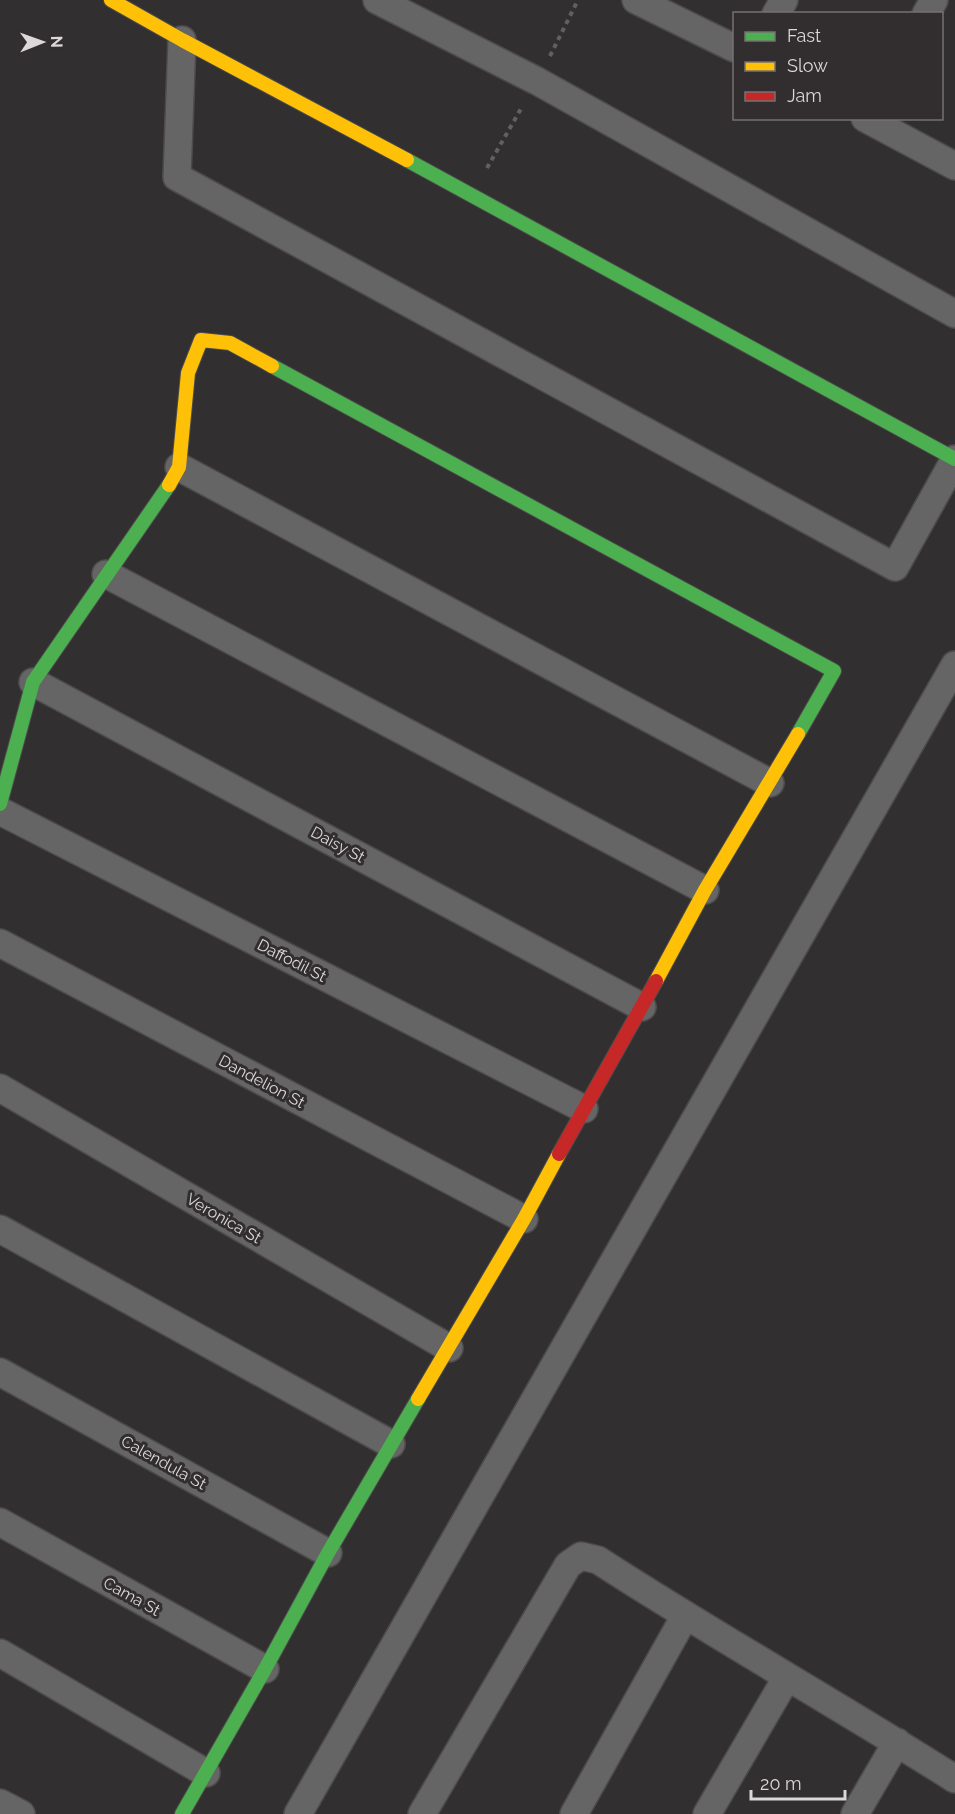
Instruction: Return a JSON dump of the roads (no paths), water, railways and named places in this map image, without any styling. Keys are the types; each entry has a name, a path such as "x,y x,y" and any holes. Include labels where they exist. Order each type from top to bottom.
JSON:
{"street":[{"path":"111,0 955,459 895,567 177,177 182,40"},
{"path":"377,0 537,81 955,314"},
{"path":"640,1 733,47"},
{"path":"869,120 955,166"},
{"path":"0,804 33,682 165,492 179,467 188,373 201,340 230,343 834,672 705,890 524,1219 328,1553 182,1814"},
{"path":"179,467 770,783"},
{"path":"106,574 705,890"},
{"path":"298,1814 955,664"},
{"name":"Daisy St","path":"33,682 642,1007"},
{"name":"Daffodil St","path":"0,811 584,1109"},
{"name":"Dandelion St","path":"0,943 524,1219"},
{"name":"Veronica St","path":"0,1088 448,1348"},
{"path":"0,1229 391,1444"},
{"name":"Calendula St","path":"0,1372 328,1553"},
{"name":"Cama St","path":"0,1522 265,1669"},
{"path":"422,1814 568,1565 581,1556 598,1560 685,1616 955,1779"},
{"path":"574,1814 685,1616"},
{"path":"0,1653 206,1773"},
{"path":"707,1814 787,1677"},
{"path":"855,1814 897,1742"},
{"path":"0,1803 21,1814"}]}
